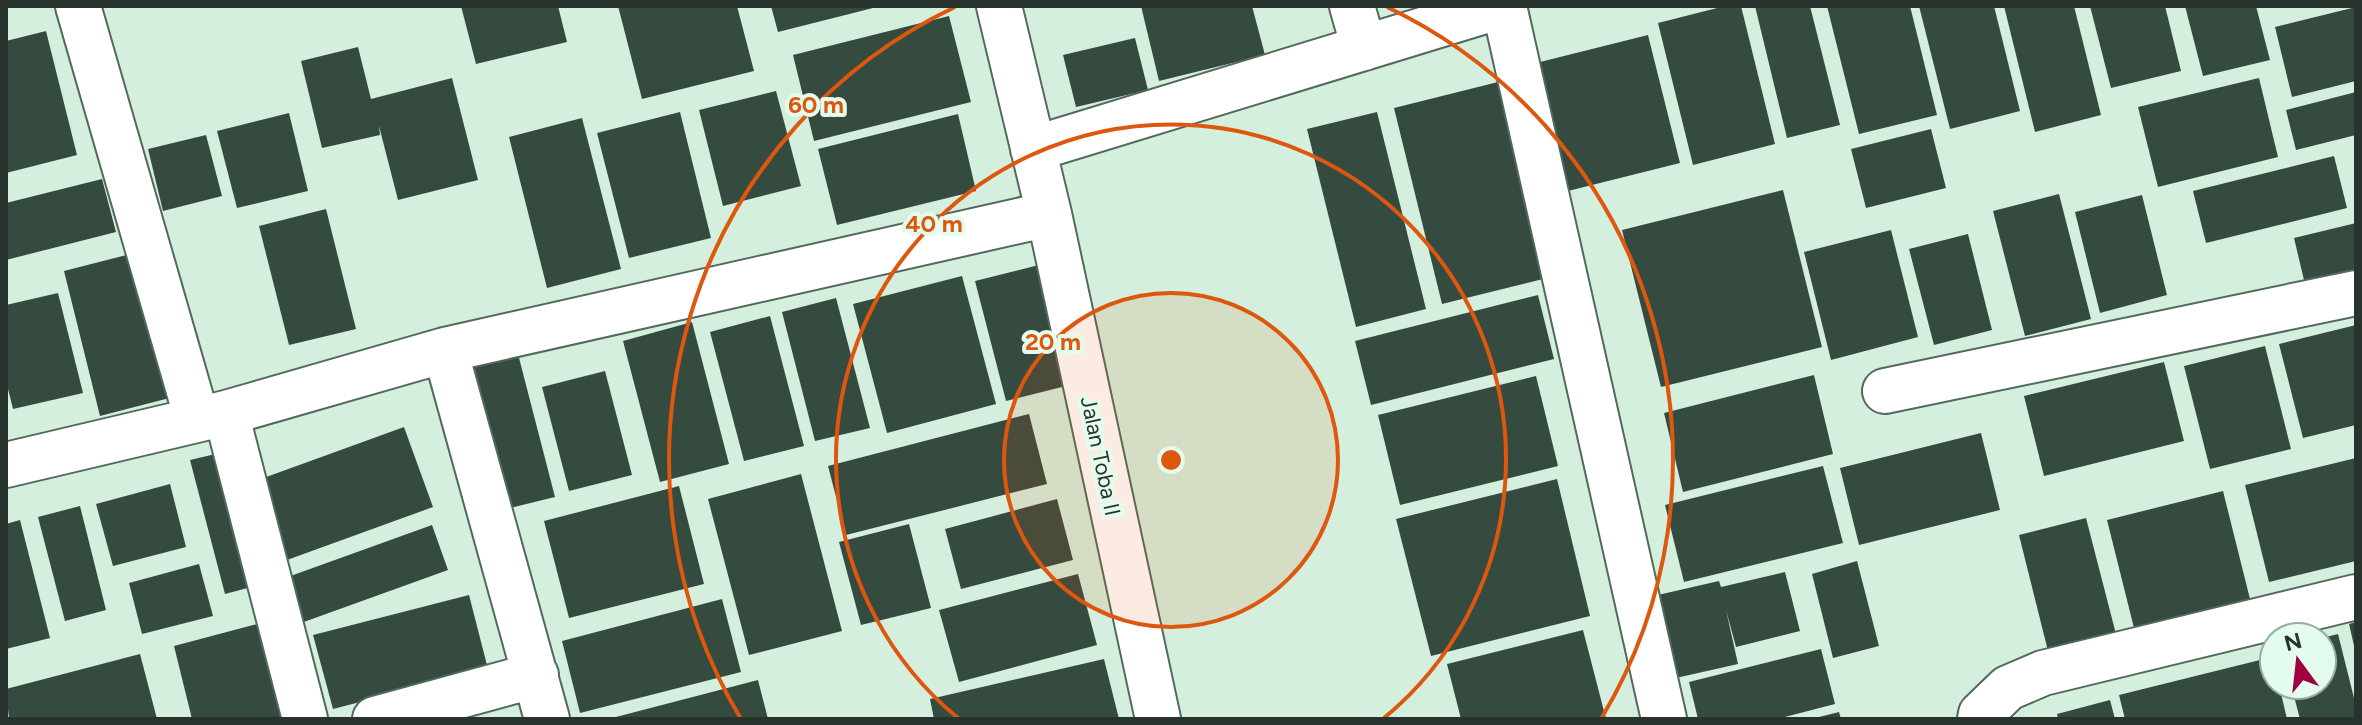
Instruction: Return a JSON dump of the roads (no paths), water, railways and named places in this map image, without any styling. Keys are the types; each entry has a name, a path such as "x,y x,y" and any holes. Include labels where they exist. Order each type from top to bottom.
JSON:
{"street":[{"path":"78,6 305,719"},
{"name":"Jalan Toba II","path":"999,6 1049,214 1158,719"},
{"path":"1352,6 1364,48"},
{"path":"1033,149 1502,6 1664,719"},
{"path":"6,465 211,416 445,350 1049,214"},
{"path":"1885,391 2356,293"},
{"path":"445,350 547,719"},
{"path":"1980,719 1981,714 2008,688 2043,673 2356,597"},
{"path":"375,719 536,675"}]}
